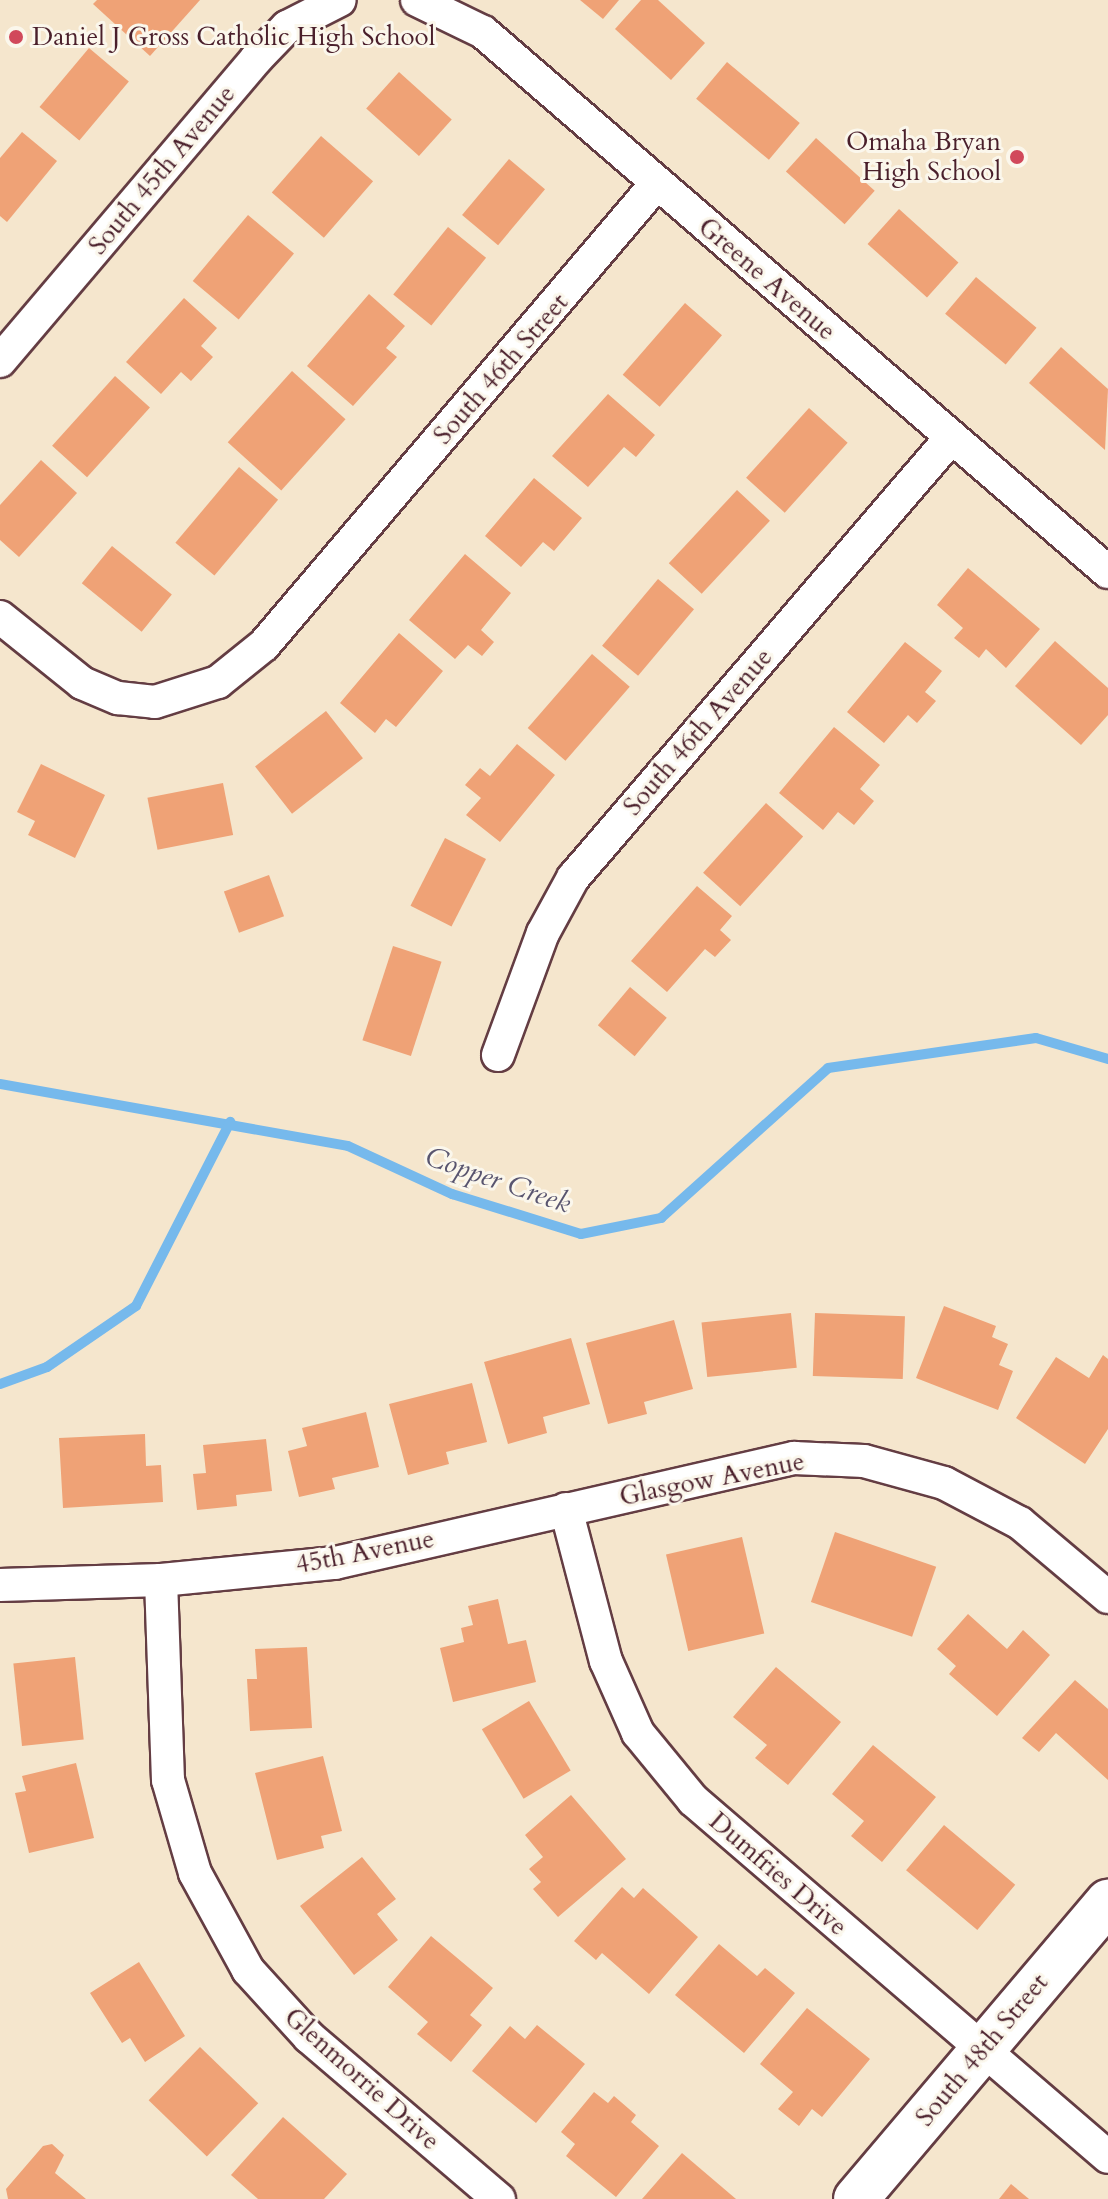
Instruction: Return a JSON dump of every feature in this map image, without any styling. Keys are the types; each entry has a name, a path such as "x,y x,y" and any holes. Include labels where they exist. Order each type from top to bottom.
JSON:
{"street":[{"name":"South 45th Avenue","path":"0,361 256,59 287,27 340,0"},
{"name":"Greene Avenue","path":"417,0 483,32 950,439 1108,572"},
{"name":"South 46th Street","path":"0,617 82,683 118,698 155,702 218,682 242,666 342,554 657,183"},
{"name":"South 46th Avenue","path":"498,1055 543,933 573,878 950,439"},
{"name":"Glasgow Avenue","path":"566,1509 794,1458 864,1461 944,1483 1020,1523 1108,1597"},
{"name":"45th Avenue","path":"161,1580 335,1563 566,1509"},
{"name":"Dumfries Drive","path":"566,1509 606,1661 638,1733 693,1800 1108,2157"},
{"path":"0,1585 161,1580"},
{"name":"Glenmorrie Drive","path":"161,1580 168,1780 202,1887 248,1970 309,2037 499,2199"},
{"name":"South 48th Street","path":"856,2199 1108,1902"}],"building":[{"path":"97,0 200,0 150,56 93,4"},
{"path":"580,0 619,0 603,19"},
{"path":"641,0 658,0 705,43 671,80 615,29"},
{"path":"89,48 129,81 79,140 40,107"},
{"path":"727,62 800,123 769,160 696,99"},
{"path":"399,72 452,120 419,156 366,108"},
{"path":"22,132 57,161 7,222 0,216 0,158"},
{"path":"321,136 373,181 324,238 272,193"},
{"path":"816,138 875,191 845,224 786,171"},
{"path":"509,159 545,189 498,245 462,215"},
{"path":"899,209 958,263 927,297 868,244"},
{"path":"248,215 294,254 239,319 193,281"},
{"path":"448,227 486,258 431,325 393,295"},
{"path":"976,277 1037,328 1006,365 945,314"},
{"path":"369,294 405,326 386,348 397,357 353,406 307,366"},
{"path":"184,298 217,328 201,346 213,357 191,381 181,372 161,394 126,362"},
{"path":"685,303 722,335 660,407 623,375"},
{"path":"1061,347 1108,389 1105,450 1029,383"},
{"path":"292,371 346,419 281,491 228,442"},
{"path":"115,376 150,407 87,477 52,446"},
{"path":"608,394 655,435 636,457 624,447 588,487 552,456"},
{"path":"809,408 848,443 785,513 746,478"},
{"path":"41,460 77,493 19,557 0,540 0,505"},
{"path":"239,467 278,500 214,576 175,543"},
{"path":"534,478 582,518 554,551 543,542 521,567 485,536"},
{"path":"737,490 770,521 702,594 669,563"},
{"path":"112,546 172,594 142,632 82,583"},
{"path":"465,554 511,593 481,630 494,642 482,656 468,645 455,659 409,620"},
{"path":"968,568 1040,629 1006,668 986,649 979,658 954,638 963,628 937,605"},
{"path":"658,579 694,609 638,676 602,646"},
{"path":"399,633 443,671 396,727 386,719 375,733 340,703"},
{"path":"1055,641 1108,688 1108,715 1081,745 1015,686"},
{"path":"905,642 942,671 925,692 936,701 917,723 908,715 884,743 847,712"},
{"path":"592,654 630,687 565,761 528,728"},
{"path":"326,711 363,758 292,814 255,766"},
{"path":"834,727 880,765 860,789 874,801 854,825 838,812 823,830 779,793"},
{"path":"517,744 555,775 500,842 466,815 481,798 465,785 480,768 490,776"},
{"path":"41,764 105,795 75,858 28,835 35,821 17,812"},
{"path":"223,783 233,835 158,850 147,798"},
{"path":"766,803 803,836 740,906 703,873"},
{"path":"445,838 486,859 451,927 410,906"},
{"path":"269,875 284,916 239,933 224,891"},
{"path":"697,886 732,916 720,930 731,940 715,957 705,949 667,992 631,961"},
{"path":"393,946 442,962 411,1056 362,1040"},
{"path":"630,987 667,1018 635,1056 598,1025"},
{"path":"944,1306 996,1326 992,1337 1008,1344 999,1365 1013,1371 998,1410 916,1378"},
{"path":"791,1313 797,1368 707,1377 701,1322"},
{"path":"815,1313 905,1316 903,1379 813,1376"},
{"path":"674,1320 693,1389 644,1402 647,1414 608,1424 586,1343"},
{"path":"571,1338 590,1404 543,1417 547,1433 508,1444 484,1362"},
{"path":"1103,1355 1108,1359 1108,1429 1085,1464 1016,1418 1056,1357 1089,1378"},
{"path":"472,1383 487,1442 446,1452 449,1464 408,1475 389,1404"},
{"path":"366,1412 379,1467 332,1478 335,1489 299,1497 288,1451 307,1446 302,1428"},
{"path":"145,1434 146,1466 161,1465 163,1502 63,1508 59,1438"},
{"path":"266,1439 272,1491 236,1495 237,1506 197,1510 193,1474 206,1473 203,1445"},
{"path":"835,1532 936,1567 912,1637 811,1602"},
{"path":"742,1537 764,1633 688,1651 666,1555"},
{"path":"498,1599 508,1644 526,1640 536,1682 453,1702 440,1648 464,1642 461,1628 473,1625 468,1606"},
{"path":"968,1614 1007,1649 1023,1630 1050,1655 997,1716 949,1674 956,1666 937,1649"},
{"path":"307,1647 312,1728 250,1731 247,1679 257,1679 255,1649"},
{"path":"75,1657 84,1740 22,1746 13,1663"},
{"path":"776,1667 841,1722 788,1785 755,1758 767,1745 733,1717"},
{"path":"1075,1680 1108,1709 1108,1780 1056,1733 1039,1752 1022,1738"},
{"path":"529,1701 571,1770 524,1799 482,1729"},
{"path":"873,1745 936,1797 882,1862 851,1836 864,1821 832,1794"},
{"path":"323,1756 342,1831 321,1836 324,1848 277,1860 255,1773"},
{"path":"76,1763 94,1838 29,1853 15,1793 26,1791 22,1776"},
{"path":"571,1795 626,1859 558,1917 533,1889 541,1882 529,1869 543,1857 525,1835"},
{"path":"944,1825 1015,1885 977,1930 906,1870"},
{"path":"362,1857 396,1899 377,1914 398,1940 354,1975 300,1906"},
{"path":"622,1887 634,1898 643,1888 698,1937 649,1994 602,1953 596,1960 574,1941"},
{"path":"431,1936 493,1988 470,2015 482,2025 451,2062 417,2034 428,2022 388,1987"},
{"path":"719,1944 757,1976 765,1968 795,1993 744,2053 675,1995"},
{"path":"139,1962 185,2036 145,2062 130,2038 122,2043 90,1993"},
{"path":"807,2008 870,2059 822,2117 812,2109 799,2126 778,2109 793,2092 760,2064"},
{"path":"537,2025 585,2064 536,2123 472,2071 510,2026 525,2039"},
{"path":"200,2047 258,2103 207,2156 149,2100"},
{"path":"594,2092 608,2103 614,2096 636,2115 631,2122 659,2146 616,2197 566,2156 575,2144 561,2132"},
{"path":"283,2117 347,2174 324,2199 258,2199 231,2175"},
{"path":"52,2144 64,2155 55,2173 86,2199 8,2199 6,2189 43,2146"},
{"path":"682,2153 736,2199 642,2199"},
{"path":"1011,2184 1029,2199 999,2199"}],"waterway":[{"name":"Copper Creek","path":"0,1084 348,1146 452,1194 581,1234 661,1218 828,1068 1036,1038 1108,1059"},
{"name":"Copper Creek","path":"0,1384 47,1367 136,1306 230,1122"}],"place":[{"name":"Daniel J Gross Catholic High School","path":"16,37"},
{"name":"Omaha Bryan High School","path":"1017,157"}]}
